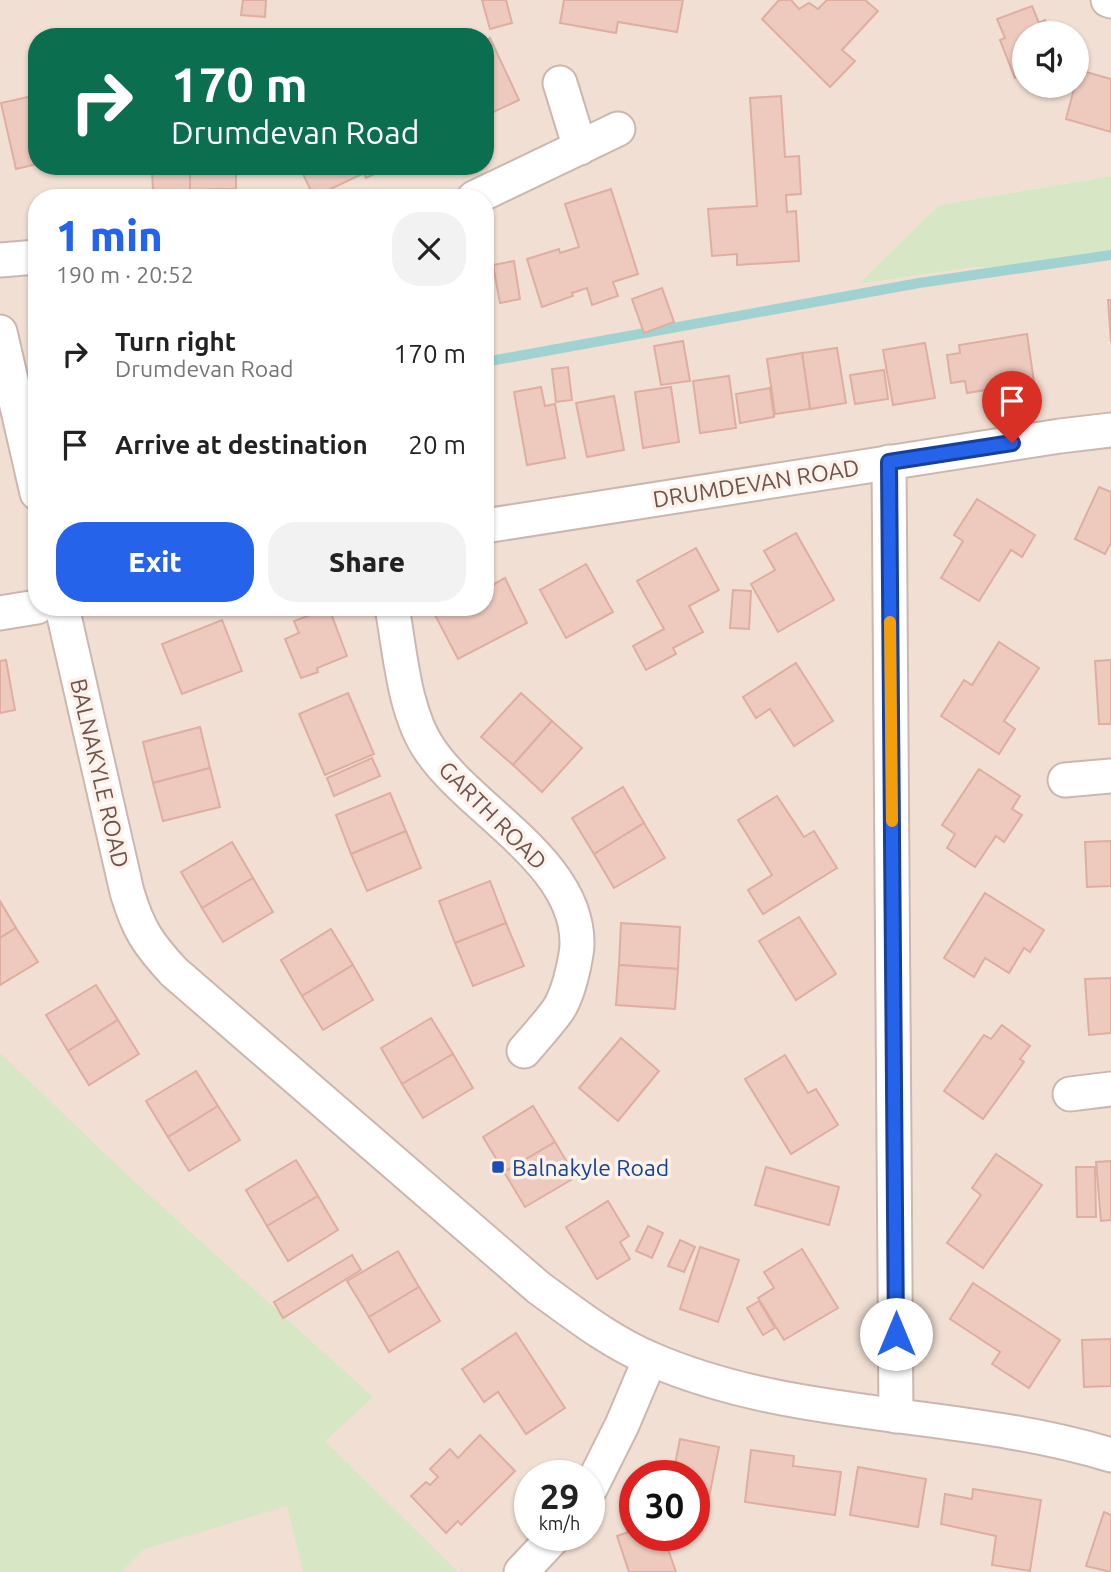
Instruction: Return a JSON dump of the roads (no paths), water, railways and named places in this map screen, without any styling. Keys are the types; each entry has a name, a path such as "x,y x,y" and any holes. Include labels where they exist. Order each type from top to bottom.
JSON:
{"street":[{"path":"560,83 580,148"},
{"path":"493,189 618,129"},
{"path":"0,260 28,258"},
{"path":"0,332 28,454"},
{"name":"DRUMDEVAN ROAD","path":"494,525 1111,430"},
{"path":"889,462 896,1416"},
{"path":"0,613 28,608"},
{"name":"BALNAKYLE ROAD","path":"64,616 127,892 136,922 152,948 174,972 539,1288 597,1330 650,1359 713,1381 772,1396 1060,1441 1111,1455"},
{"name":"GARTH ROAD","path":"394,616 415,722 428,748 445,772 530,849 550,871 571,910 577,944 572,976 559,1009 524,1051"},
{"path":"1065,780 1111,776"},
{"path":"1070,1094 1111,1088"},
{"path":"604,1460 650,1359"},
{"path":"521,1572 541,1551"}],"waterway":[{"path":"494,360 919,283 1111,255"}],"place":[{"name":"Balnakyle Road","path":"498,1167"}]}
